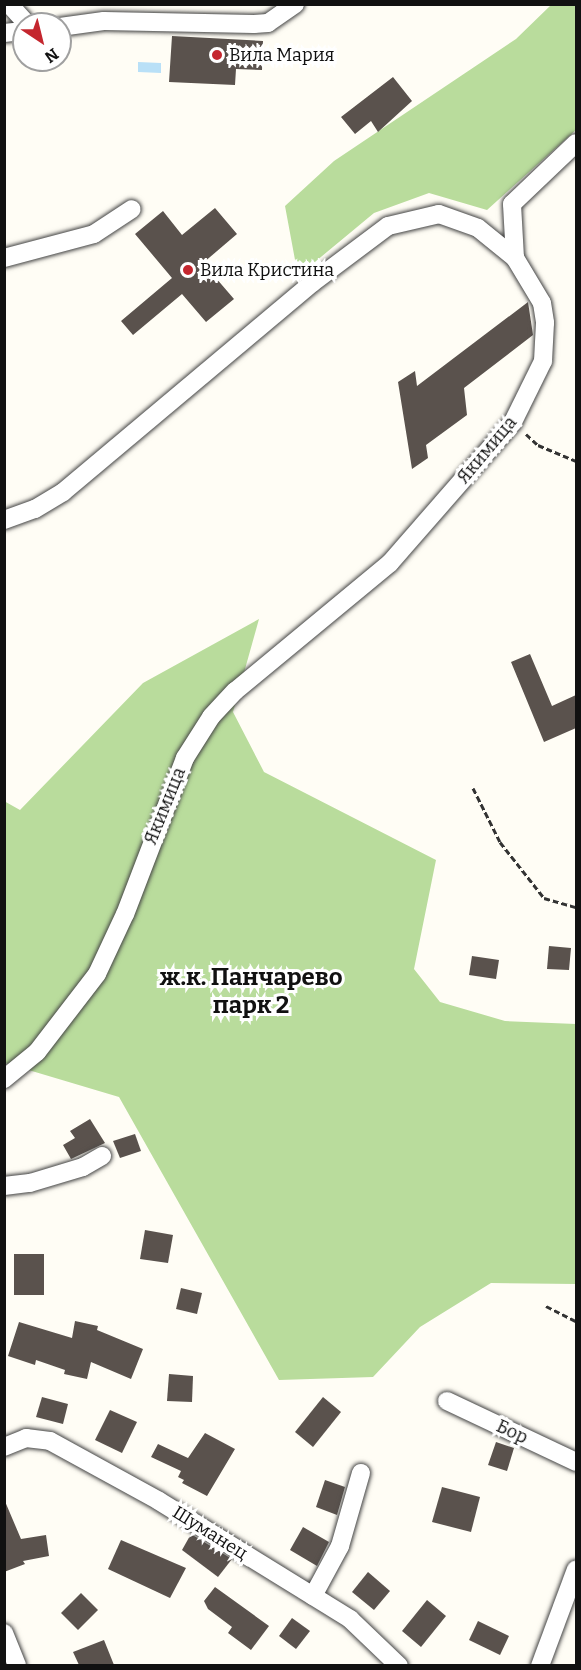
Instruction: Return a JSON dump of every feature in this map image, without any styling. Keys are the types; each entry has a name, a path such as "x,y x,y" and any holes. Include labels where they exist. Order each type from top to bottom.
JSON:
{"street":[{"path":"72,25 104,21 268,23 295,4"},
{"path":"515,258 512,204 576,143"},
{"path":"4,258 94,234 132,209"},
{"name":"Якимица","path":"4,520 35,509 63,492 312,283 388,226 439,214 478,228 515,258 542,303 546,341 543,361 513,422 390,563 234,692 211,717 185,758 125,914 97,974 37,1052 4,1079"},
{"path":"4,1186 40,1180 102,1156"},
{"name":"Бор","path":"447,1401 576,1462"},
{"name":"Шуманец","path":"4,1447 26,1438 50,1441 159,1500 350,1619 399,1665"},
{"path":"313,1596 340,1546 361,1473"},
{"path":"540,1665 576,1569"},
{"path":"4,1633 17,1665"}],"path":[{"path":"513,422 538,445 576,460"},
{"path":"473,788 500,842 544,898 576,907"},
{"path":"546,1306 576,1321"}],"green space":[{"path":"551,5 576,5 576,130 487,210 429,193 374,213 298,276 285,206 334,161 516,39"},
{"path":"259,619 233,712 264,772 436,860 414,969 440,1002 505,1021 576,1024 576,1284 491,1283 420,1327 373,1377 279,1380 119,1097 5,1063 4,801 20,810 143,683"}],"water":[{"path":"138,62 161,63 161,73 138,72"}],"building":[{"name":"Вила Мария","path":"172,36 263,41 262,70 236,69 235,85 169,82"},
{"path":"393,77 412,101 378,132 371,121 355,134 341,117"},
{"name":"Вила Кристина","path":"215,208 237,234 203,263 234,299 206,322 182,294 133,335 121,321 172,278 135,234 163,211 182,235"},
{"path":"528,302 533,335 464,388 467,415 426,445 428,458 412,469 398,382 415,371 417,386"},
{"path":"530,654 552,706 576,695 576,728 544,742 511,662"},
{"path":"549,946 571,948 569,970 547,969"},
{"path":"472,956 499,960 496,979 469,975"},
{"path":"90,1119 105,1143 71,1159 63,1145 75,1138 70,1131"},
{"path":"135,1134 141,1151 120,1158 113,1141"},
{"path":"145,1230 173,1235 168,1263 140,1259"},
{"path":"14,1254 44,1254 44,1295 14,1295"},
{"path":"181,1288 202,1293 197,1314 176,1309"},
{"path":"75,1321 98,1326 97,1330 143,1349 131,1379 91,1362 87,1379 64,1374 65,1370 36,1360 35,1365 8,1356 19,1322 72,1338"},
{"path":"169,1374 193,1376 192,1402 167,1401"},
{"path":"42,1397 68,1404 63,1424 36,1417"},
{"path":"323,1397 341,1412 313,1447 295,1432"},
{"path":"110,1410 137,1422 122,1453 95,1440"},
{"path":"205,1433 235,1449 207,1496 182,1483 184,1480 178,1477 181,1471 151,1457 158,1444 188,1458"},
{"path":"496,1442 514,1448 507,1471 488,1465"},
{"path":"325,1480 345,1487 337,1515 316,1507"},
{"path":"442,1487 480,1497 471,1532 432,1522"},
{"path":"4,1499 21,1539 46,1535 49,1556 23,1561 25,1564 4,1572"},
{"path":"303,1527 329,1542 317,1566 290,1550"},
{"path":"191,1534 232,1559 218,1577 182,1550"},
{"path":"121,1540 186,1568 170,1598 108,1569"},
{"path":"368,1572 390,1591 374,1610 352,1592"},
{"path":"215,1587 269,1626 251,1650 228,1633 232,1627 208,1609 204,1601"},
{"path":"81,1593 98,1610 78,1630 61,1613"},
{"path":"427,1600 446,1616 421,1647 402,1631"},
{"path":"292,1618 310,1631 296,1649 279,1636"},
{"path":"478,1621 509,1636 500,1655 469,1640"},
{"path":"104,1640 114,1665 79,1665 73,1652"}],"place":[{"name":"Вила Мария","path":"217,55"},
{"name":"Вила Кристина","path":"188,270"}],"district":[{"name":"ж.к. Панчарево парк 2","path":"251,992"}]}
